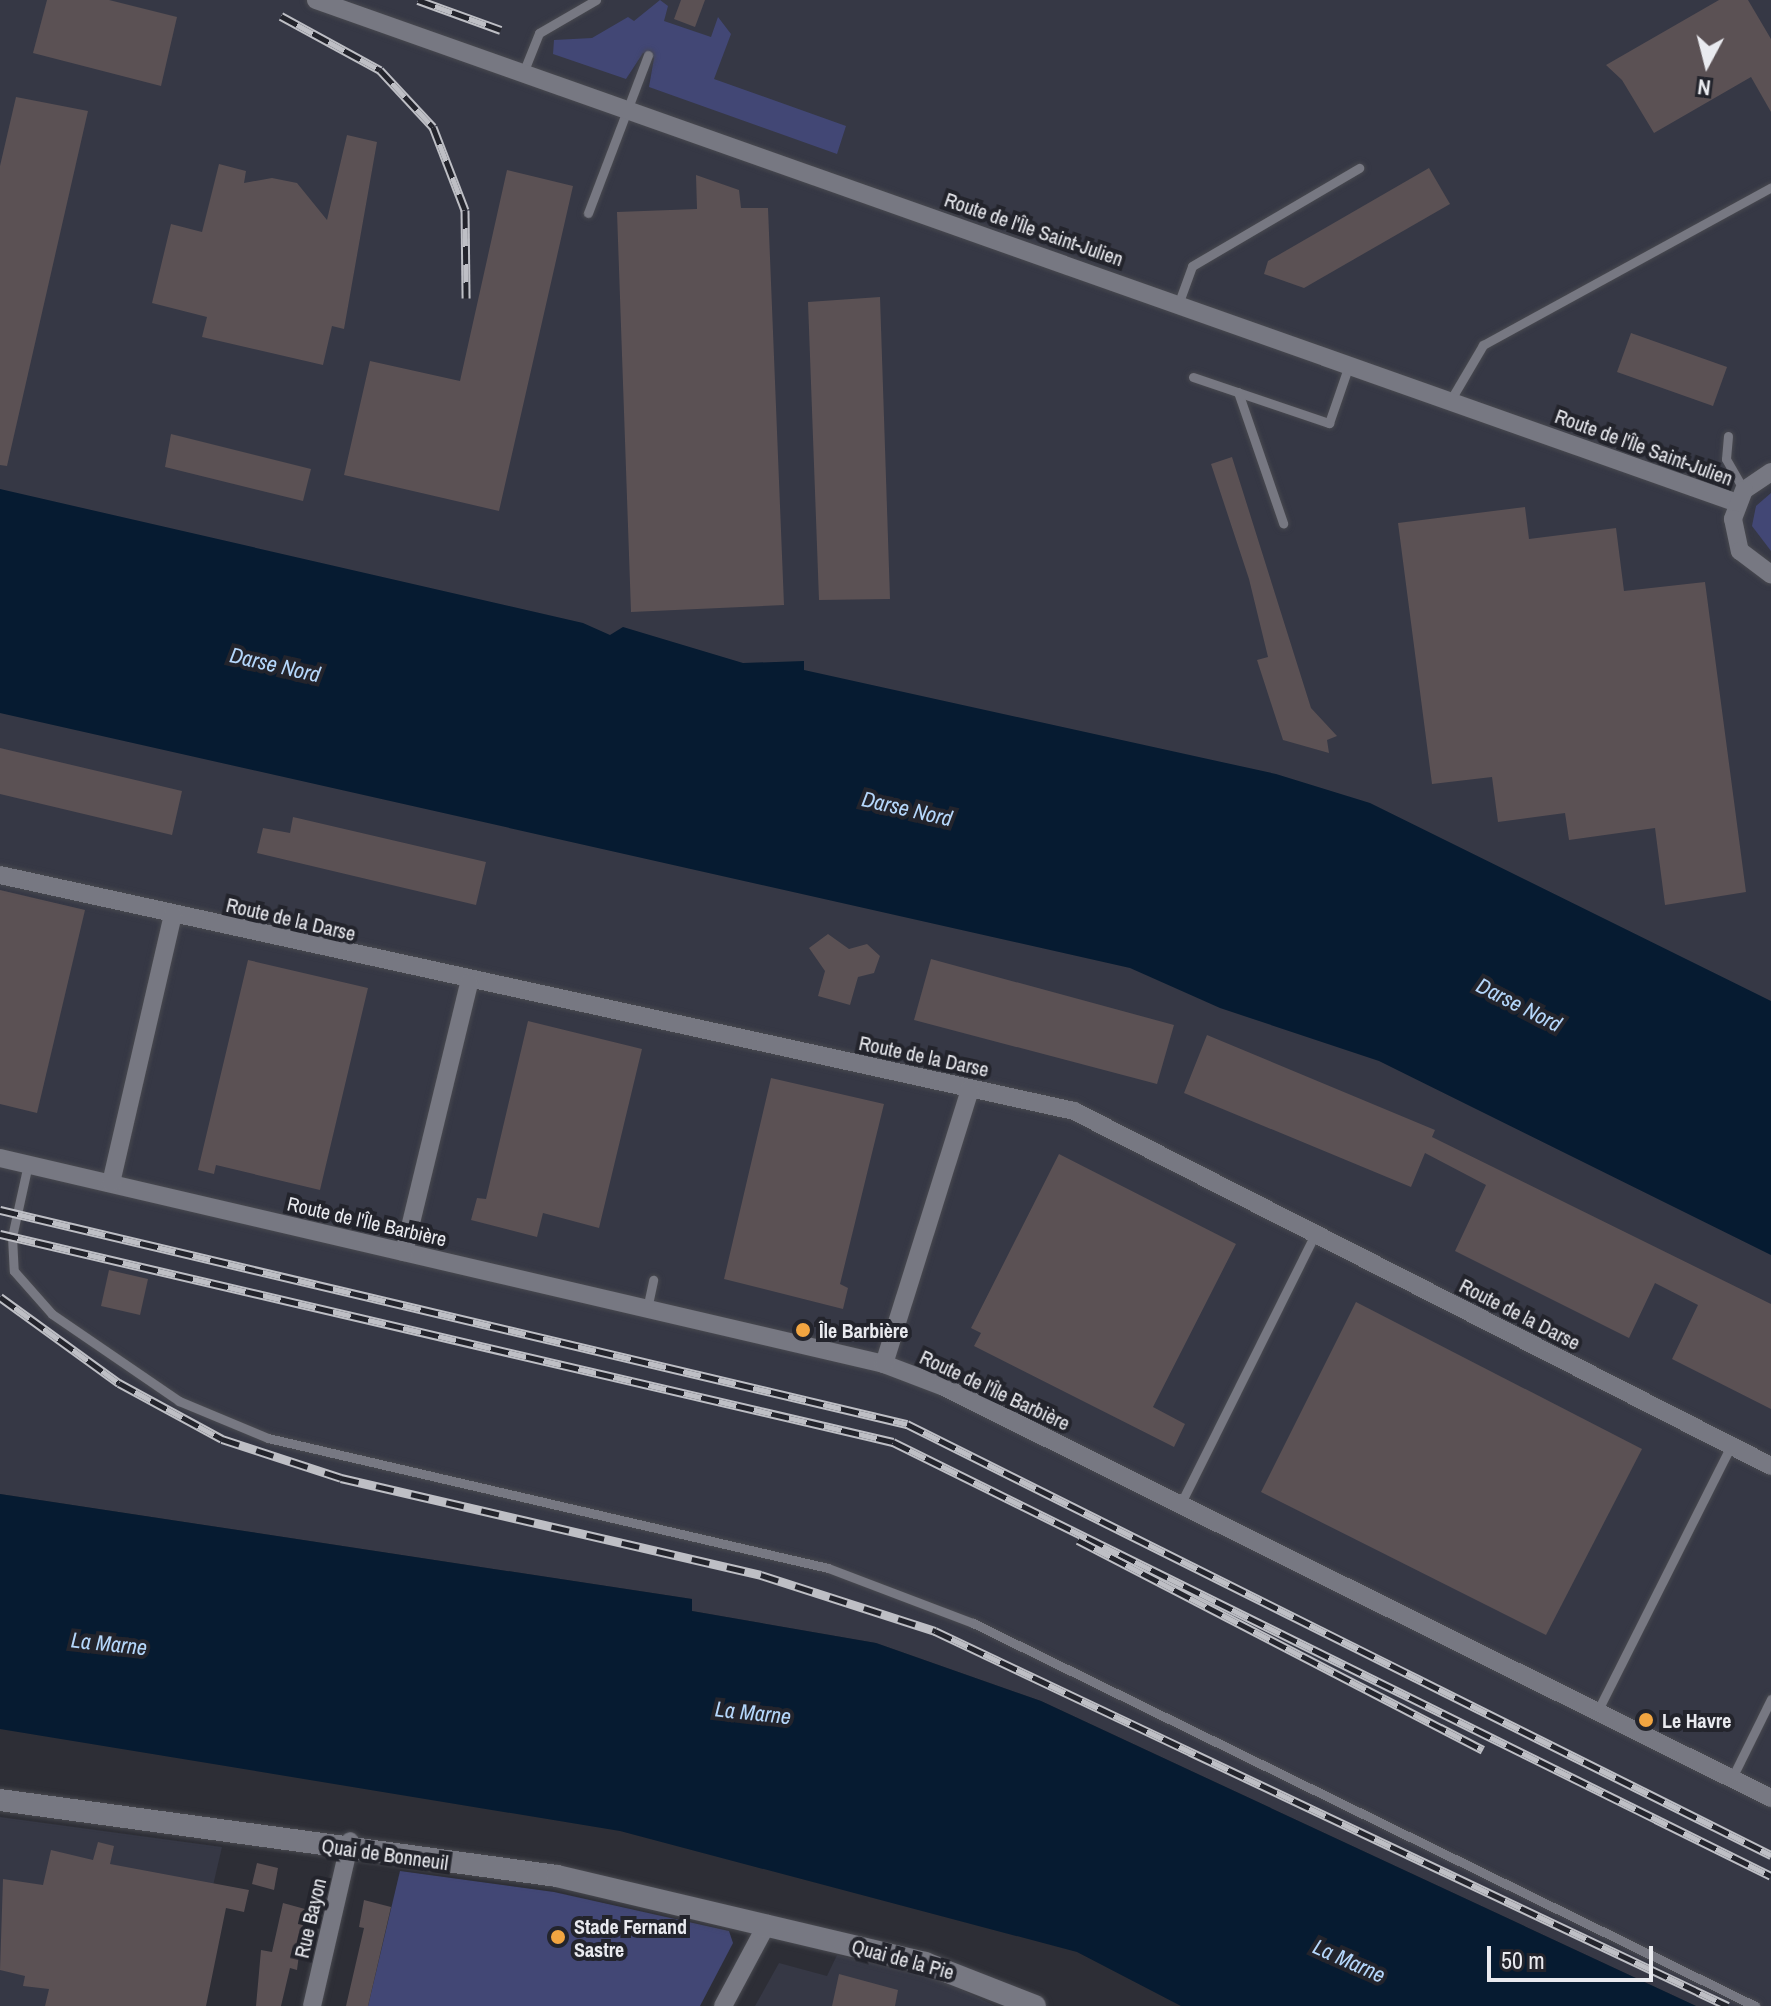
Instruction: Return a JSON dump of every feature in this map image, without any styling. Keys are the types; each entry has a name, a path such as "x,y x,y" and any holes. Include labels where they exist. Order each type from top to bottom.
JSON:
{"street":[{"name":"Route de l'Île Saint-Julien","path":"316,0 627,112 1179,302 1450,401 1740,496"},
{"name":"Route de l'Île Saint-Julien","path":"1771,472 1740,496 1733,519 1740,551 1771,574"},
{"name":"Route de la Darse","path":"0,875 469,983 1074,1111 1771,1466"},
{"path":"111,1183 173,915"},
{"path":"404,1252 469,983"},
{"path":"884,1364 970,1089"},
{"name":"Route de l'Île Barbière","path":"0,1158 884,1364 942,1386 1596,1714 1771,1798"},
{"name":"Quai de Bonneuil","path":"0,1800 557,1876 767,1924"},
{"name":"Rue Bayon","path":"312,2006 349,1846"},
{"path":"723,2006 767,1924"},
{"name":"Quai de la Pie","path":"767,1924 925,1963 1035,2006"}],"lane":[{"path":"523,73 539,33 596,0"},
{"path":"588,213 648,55"},
{"path":"1179,302 1192,266 1359,168"},
{"path":"1450,401 1483,345 1771,187"},
{"path":"1193,377 1329,423 1349,365"},
{"path":"1238,392 1283,523"},
{"path":"1728,436 1726,459 1740,496"},
{"path":"28,1164 12,1237 14,1271 52,1314 179,1401 268,1438 828,1568 973,1623 1755,2006"},
{"path":"1180,1505 1315,1234"},
{"path":"647,1309 653,1280"},
{"path":"1596,1714 1731,1446"},
{"path":"1731,1779 1771,1699"}],"shaded area":[{"path":"0,0 1771,0 1771,2006 1696,2006 1041,1701 876,1643 692,1611 692,1599 0,1494"},
{"path":"660,0 668,6 664,21 711,37 718,17 731,34 714,79 846,126 837,154 649,87 654,58 643,53 626,79 553,54 554,40 592,38 628,17 634,21"},
{"path":"1771,493 1771,551 1752,526 1756,506"},
{"path":"0,1817 222,1847 185,2006 0,2006"},
{"name":"Stade Fernand Sastre","path":"400,1871 554,1892 729,1931 733,1943 700,2006 368,2006"},
{"path":"837,1955 940,1979 995,2006 755,2006 779,1963 827,1976"}],"water":[{"name":"Darse Nord","path":"0,489 583,623 610,635 623,627 743,663 804,661 804,670 1276,774 1370,803 1771,1001 1771,1255 1379,1061 1220,1008 1130,968 0,713"},
{"name":"La Marne","path":"0,1494 692,1599 692,1611 876,1643 1041,1701 1696,2006 1181,2006 1077,1952 620,1831 0,1729"}],"building":[{"path":"47,0 109,0 177,17 161,86 33,53"},
{"path":"681,0 705,0 695,27 674,19"},
{"path":"1719,0 1748,0 1771,39 1771,112 1751,77 1654,133 1622,80 1606,65"},
{"path":"16,97 88,111 7,466 0,465 0,166"},
{"path":"347,135 377,142 344,329 332,326 323,365 202,337 207,317 152,303 171,224 202,232 219,164 246,171 244,183 272,178 297,183 327,220"},
{"path":"1429,168 1450,204 1304,288 1264,274 1268,261"},
{"path":"507,170 573,186 499,511 344,475 370,361 460,381"},
{"path":"696,175 739,190 741,208 768,208 784,605 631,612 617,212 697,209"},
{"path":"880,297 890,599 819,600 808,302"},
{"path":"1631,333 1727,367 1713,406 1617,372"},
{"path":"171,434 311,469 303,501 165,467"},
{"path":"1232,457 1311,708 1337,736 1327,740 1329,753 1283,740 1257,660 1268,657 1249,579 1211,464"},
{"path":"1525,507 1529,539 1616,528 1624,591 1705,582 1746,892 1665,905 1655,828 1569,840 1565,813 1498,822 1492,777 1432,784 1398,523"},
{"path":"0,748 182,791 172,835 0,794"},
{"path":"293,817 486,862 476,905 257,853 263,828 290,833"},
{"path":"0,890 85,910 37,1113 0,1104"},
{"path":"828,934 849,949 867,944 880,956 874,973 858,977 850,1005 818,996 825,971 809,948"},
{"path":"931,959 1174,1025 1157,1084 914,1020"},
{"path":"248,960 368,988 320,1190 216,1165 214,1174 198,1170"},
{"path":"528,1021 642,1049 599,1228 543,1213 537,1237 471,1220 477,1198 486,1199"},
{"path":"1207,1035 1435,1130 1432,1137 1771,1304 1771,1409 1672,1359 1698,1305 1655,1283 1629,1338 1455,1251 1486,1185 1425,1153 1411,1187 1184,1093"},
{"path":"771,1078 884,1104 840,1284 848,1288 843,1309 724,1279"},
{"path":"1059,1154 1236,1244 1153,1407 1185,1424 1174,1447 974,1346 981,1333 971,1328"},
{"path":"109,1270 148,1279 140,1315 101,1306"},
{"path":"1356,1302 1642,1449 1546,1635 1261,1492"},
{"path":"98,1842 114,1846 110,1864 249,1890 244,1912 226,1908 206,2006 45,2006 49,1989 23,1986 25,1976 0,1970 3,1879 43,1885 51,1850 93,1860"},
{"path":"257,1863 278,1868 274,1890 252,1884"},
{"path":"364,1900 391,1907 368,2006 346,2006 364,1928 359,1927"},
{"path":"283,1903 305,1909 297,1970 290,1968 281,2006 256,2006 261,1950 272,1952"},
{"path":"839,1974 898,1990 895,2006 832,2006"}],"railway":[{"path":"418,0 501,30"},
{"path":"281,16 380,70 433,127 465,210 466,298"},
{"path":"0,1210 907,1424 1771,1855"},
{"path":"0,1234 893,1442 1771,1876"},
{"path":"0,1297 119,1383 222,1439 341,1478 761,1575 935,1631 1728,2006"},
{"path":"1078,1540 1483,1750"}],"place":[{"name":"Île Barbière","path":"803,1330"},
{"name":"Le Havre","path":"1646,1720"},
{"name":"Stade Fernand Sastre","path":"558,1937"}]}
